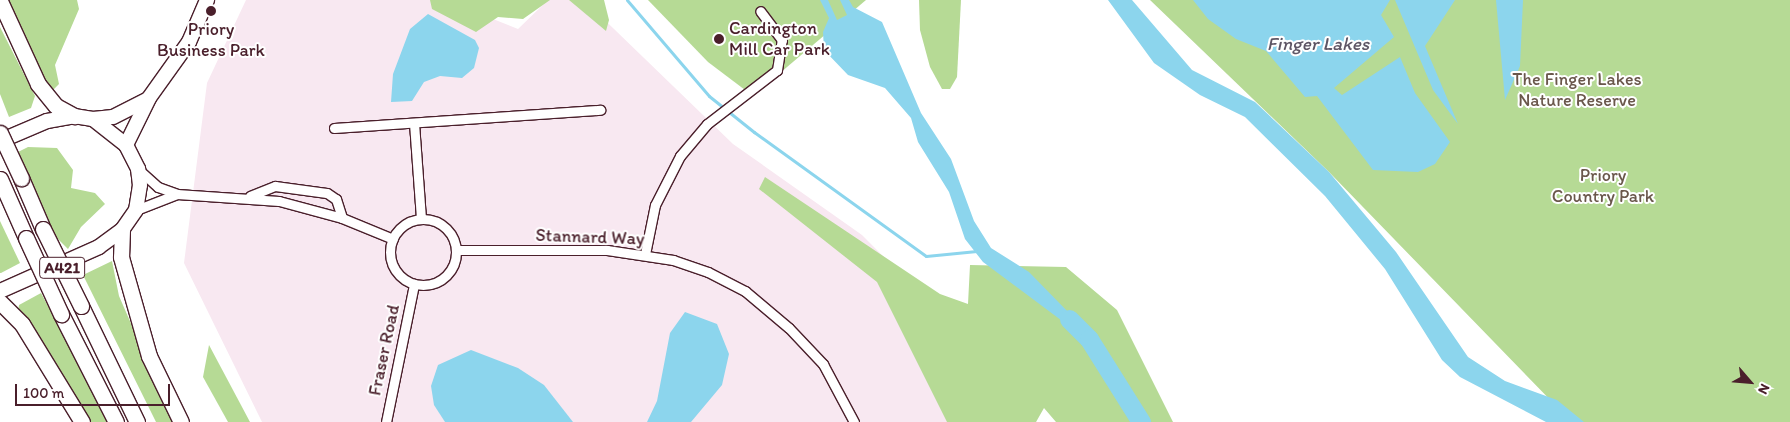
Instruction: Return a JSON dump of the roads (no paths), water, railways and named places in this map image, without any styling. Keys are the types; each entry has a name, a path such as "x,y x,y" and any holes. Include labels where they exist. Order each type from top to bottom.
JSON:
{"highway":[{"path":"0,2 38,84 56,106 74,116"},
{"name":"A421","path":"0,133 43,230 137,422"},
{"name":"A421","path":"3,185 61,314 116,422"},
{"path":"122,230 121,257 149,356 181,422"},
{"path":"0,302 22,324 82,422"}],"main road":[{"path":"126,145 148,98 189,42 207,0"},
{"path":"0,141 47,121 74,116 93,119 131,110 148,98"},
{"path":"0,291 99,247 122,230 136,210 138,169 126,145 93,119"}],"street":[{"path":"645,254 667,176 707,124 750,88 777,70 782,58 781,37 760,11"},
{"path":"334,128 600,110"},
{"path":"414,123 420,219"},
{"path":"138,169 158,187 176,194 249,196 342,218 393,239"},
{"path":"249,196 275,186 327,193 336,199 342,218"},
{"path":"136,210 176,194"},
{"path":"420,219 446,228 456,250 447,275 437,282 414,284 395,270 390,251 393,239 400,228 420,219"},
{"name":"Stannard Way","path":"456,250 645,254 708,272 745,291 769,308 823,364 854,422"},
{"name":"Fraser Road","path":"386,422 414,284"}],"water":[{"path":"820,0 828,0 837,20 847,15 840,0 849,0 853,7 882,22 921,113 951,159 974,221 991,248 1029,272 1071,315 1089,341 983,262 965,239 949,192 918,142 911,118 885,88 848,75 824,50 823,32 829,18"},
{"path":"1108,0 1132,0 1192,70 1255,102 1329,172 1396,252 1468,357 1505,381 1557,400 1584,422 1546,422 1460,377 1442,360 1385,269 1325,196 1245,117 1200,95 1154,63"},
{"name":"Finger Lakes","path":"1193,0 1390,0 1381,15 1394,37 1334,88 1342,95 1400,57 1415,93 1450,142 1435,164 1418,172 1373,170 1317,96 1305,97 1266,51 1236,39 1208,19"},
{"name":"Finger Lakes","path":"1395,0 1455,0 1425,46 1458,124 1433,90"},
{"path":"1496,0 1523,0 1520,66 1505,100"},
{"path":"428,14 475,40 479,48 474,68 462,78 440,76 424,82 412,101 391,102 393,74 410,29"},
{"path":"685,312 717,324 729,354 722,385 691,422 647,422 657,401 670,333"},
{"path":"471,350 518,368 544,385 573,422 445,422 434,405 431,386 438,365"}],"waterway":[{"path":"627,0 709,96 754,132 926,256 977,251"},
{"path":"1069,319 1089,339 1141,422"}],"place":[{"name":"Priory Business Park","path":"211,11"},
{"name":"Cardington Mill Car Park","path":"719,39"}],"park label":[{"name":"The Finger Lakes Nature Reserve","path":"1577,90"},
{"name":"Priory Country Park","path":"1603,186"}]}
